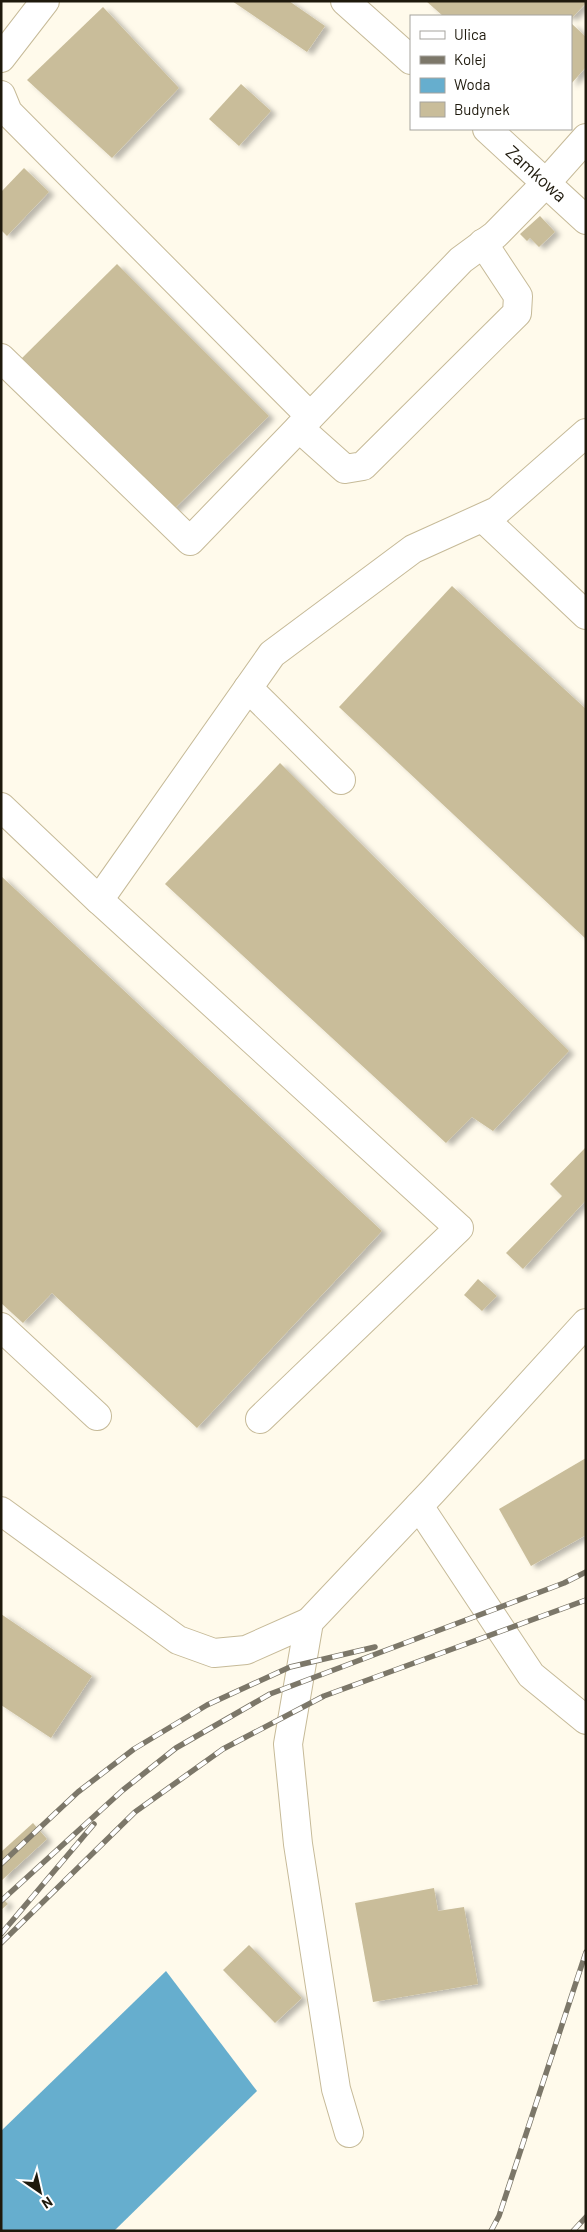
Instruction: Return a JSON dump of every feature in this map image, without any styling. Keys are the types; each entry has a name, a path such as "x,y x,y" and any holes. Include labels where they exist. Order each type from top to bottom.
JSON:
{"street":[{"path":"1,58 45,1"},
{"path":"345,1 410,59"},
{"path":"1,96 8,112 304,422 345,469 363,466 517,313 518,296 483,243"},
{"name":"Zamkowa","path":"488,130 586,220"},
{"path":"1,358 190,541 461,260 495,235 546,183 586,138"},
{"path":"99,900 272,654 413,549 497,511 586,433"},
{"path":"483,518 586,615"},
{"path":"248,688 341,780"},
{"path":"1,807 99,900 459,1228 260,1420"},
{"path":"1,1512 178,1640 214,1653 246,1650 309,1622 419,1506 586,1323"},
{"path":"1,1327 97,1416"},
{"path":"419,1506 531,1675 586,1720"},
{"path":"309,1622 288,1744 298,1844 336,2089 349,2133"}],"water":[{"path":"166,1971 257,2091 114,2231 1,2231 1,2131"}],"building":[{"path":"232,1 289,1 325,26 307,52"},
{"path":"426,1 586,1 572,18 572,15 442,15"},
{"path":"103,7 179,88 112,158 27,80"},
{"path":"572,24 586,37 586,67 572,83"},
{"path":"241,84 271,111 239,146 209,119"},
{"path":"24,168 49,192 7,236 1,230 1,192"},
{"path":"540,216 555,232 539,247 530,238 527,241 520,234"},
{"path":"117,264 269,416 171,512 20,360"},
{"path":"452,586 586,709 586,939 339,707"},
{"path":"280,763 569,1051 493,1131 472,1117 446,1143 165,884"},
{"path":"1,876 382,1231 197,1428 52,1293 23,1323 1,1303"},
{"path":"586,1147 586,1200 523,1269 506,1253 562,1196 550,1184"},
{"path":"478,1279 497,1296 482,1311 464,1295"},
{"path":"586,1458 586,1535 531,1566 499,1509"},
{"path":"1,1614 92,1676 51,1738 1,1705"},
{"path":"33,1823 47,1839 1,1881 1,1852"},
{"path":"434,1888 438,1911 464,1907 478,1984 373,2002 355,1903"},
{"path":"1,1897 8,1904 1,1910"},
{"path":"249,1945 302,1998 275,2023 223,1970"}],"railway":[{"path":"1,1901 123,1790 176,1748 270,1694 564,1583 586,1572"},
{"path":"1,1943 135,1812 223,1749 324,1696 586,1600"},
{"path":"1,1864 78,1792 134,1749 207,1705 290,1667 375,1647"},
{"path":"1,1934 94,1824"},
{"path":"491,2231 499,2216 586,1952"},
{"path":"573,2231 586,2217"}]}
